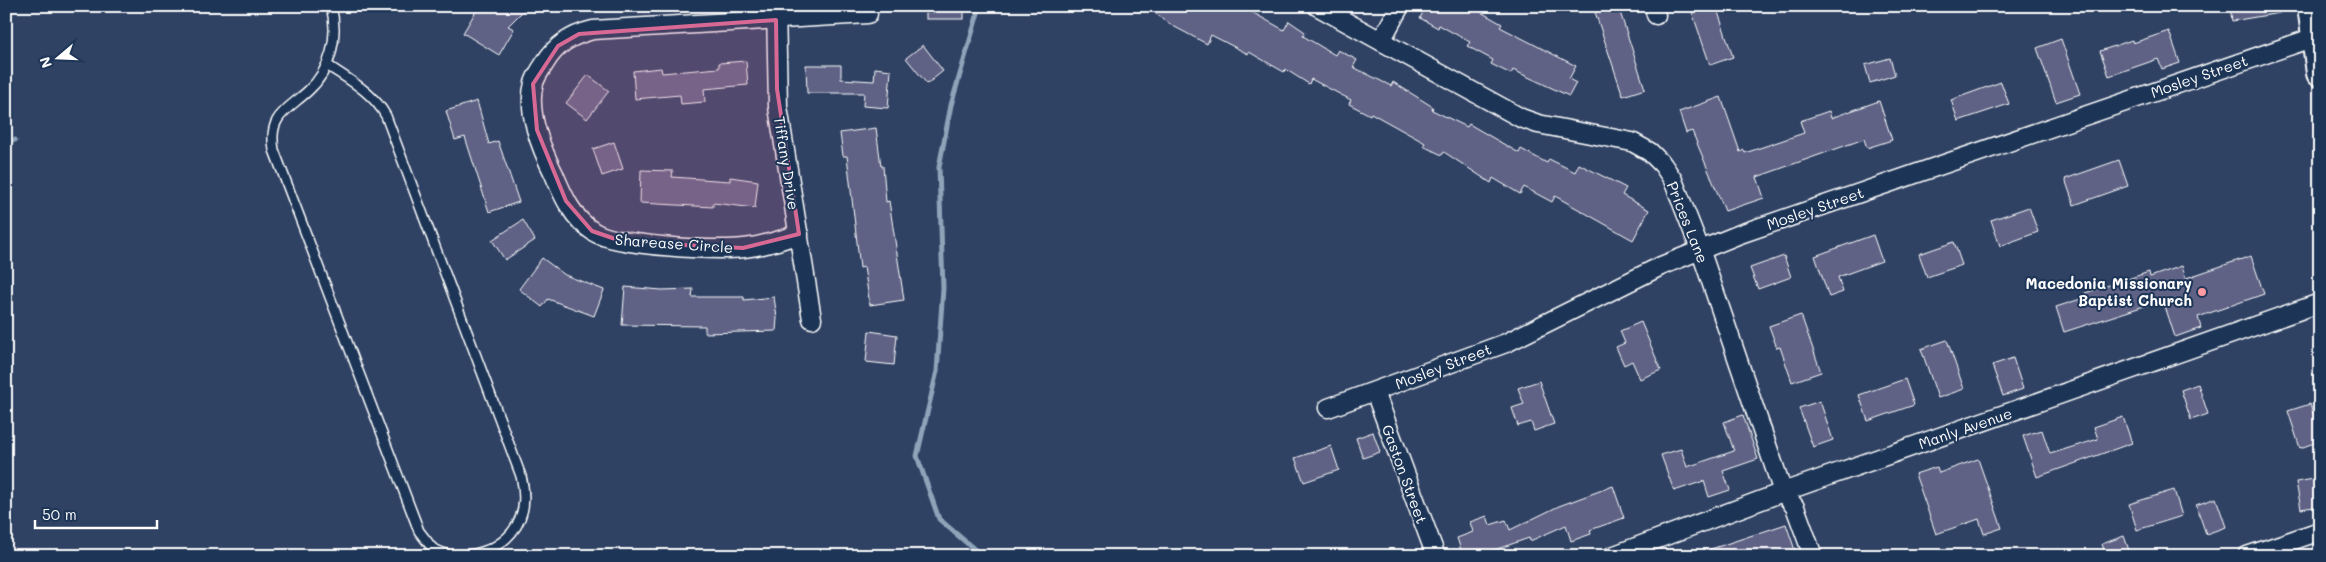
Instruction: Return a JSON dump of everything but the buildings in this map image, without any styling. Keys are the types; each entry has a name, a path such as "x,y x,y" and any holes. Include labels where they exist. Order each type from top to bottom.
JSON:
{"street":[{"name":"Prices Lane","path":"1317,6 1521,118 1538,124 1632,142 1650,152 1663,165 1673,180 1700,249 1783,492 1795,507 1813,556"},
{"path":"1381,42 1400,6"},
{"name":"Sharease Circle","path":"799,234 759,246 726,248 624,242 602,236 583,224 566,201 550,166 537,130 533,109 533,84 549,56 558,46 579,34 593,30 776,13 868,14"},
{"name":"Tiffany Drive","path":"776,13 778,107 812,319"},
{"path":"2315,23 2320,73"},
{"name":"Mosley Street","path":"1328,408 1506,343 1636,277 1700,249 2315,23"},
{"name":"Manly Avenue","path":"1612,556 1783,492 2320,303"},
{"name":"Gaston Street","path":"1375,392 1436,556"},
{"path":"2247,556 2320,531"}],"lane":[{"path":"331,6 334,36 333,48 327,65 322,75 307,92 280,114 273,131 274,150 420,531 433,549 451,556"},
{"path":"327,65 366,91 386,116 521,476 525,508 515,529 494,546 459,556"}],"highlighted area":[{"path":"776,20 777,89 799,234 743,248 624,242 592,231 566,201 537,130 533,84 558,46 579,34"}],"waterway":[{"path":"980,6 951,105 939,167 943,288 937,371 917,456 939,519 982,556"},
{"path":"6,140 15,140"}],"place":[{"name":"Macedonia Missionary Baptist Church","path":"2202,292"}]}
